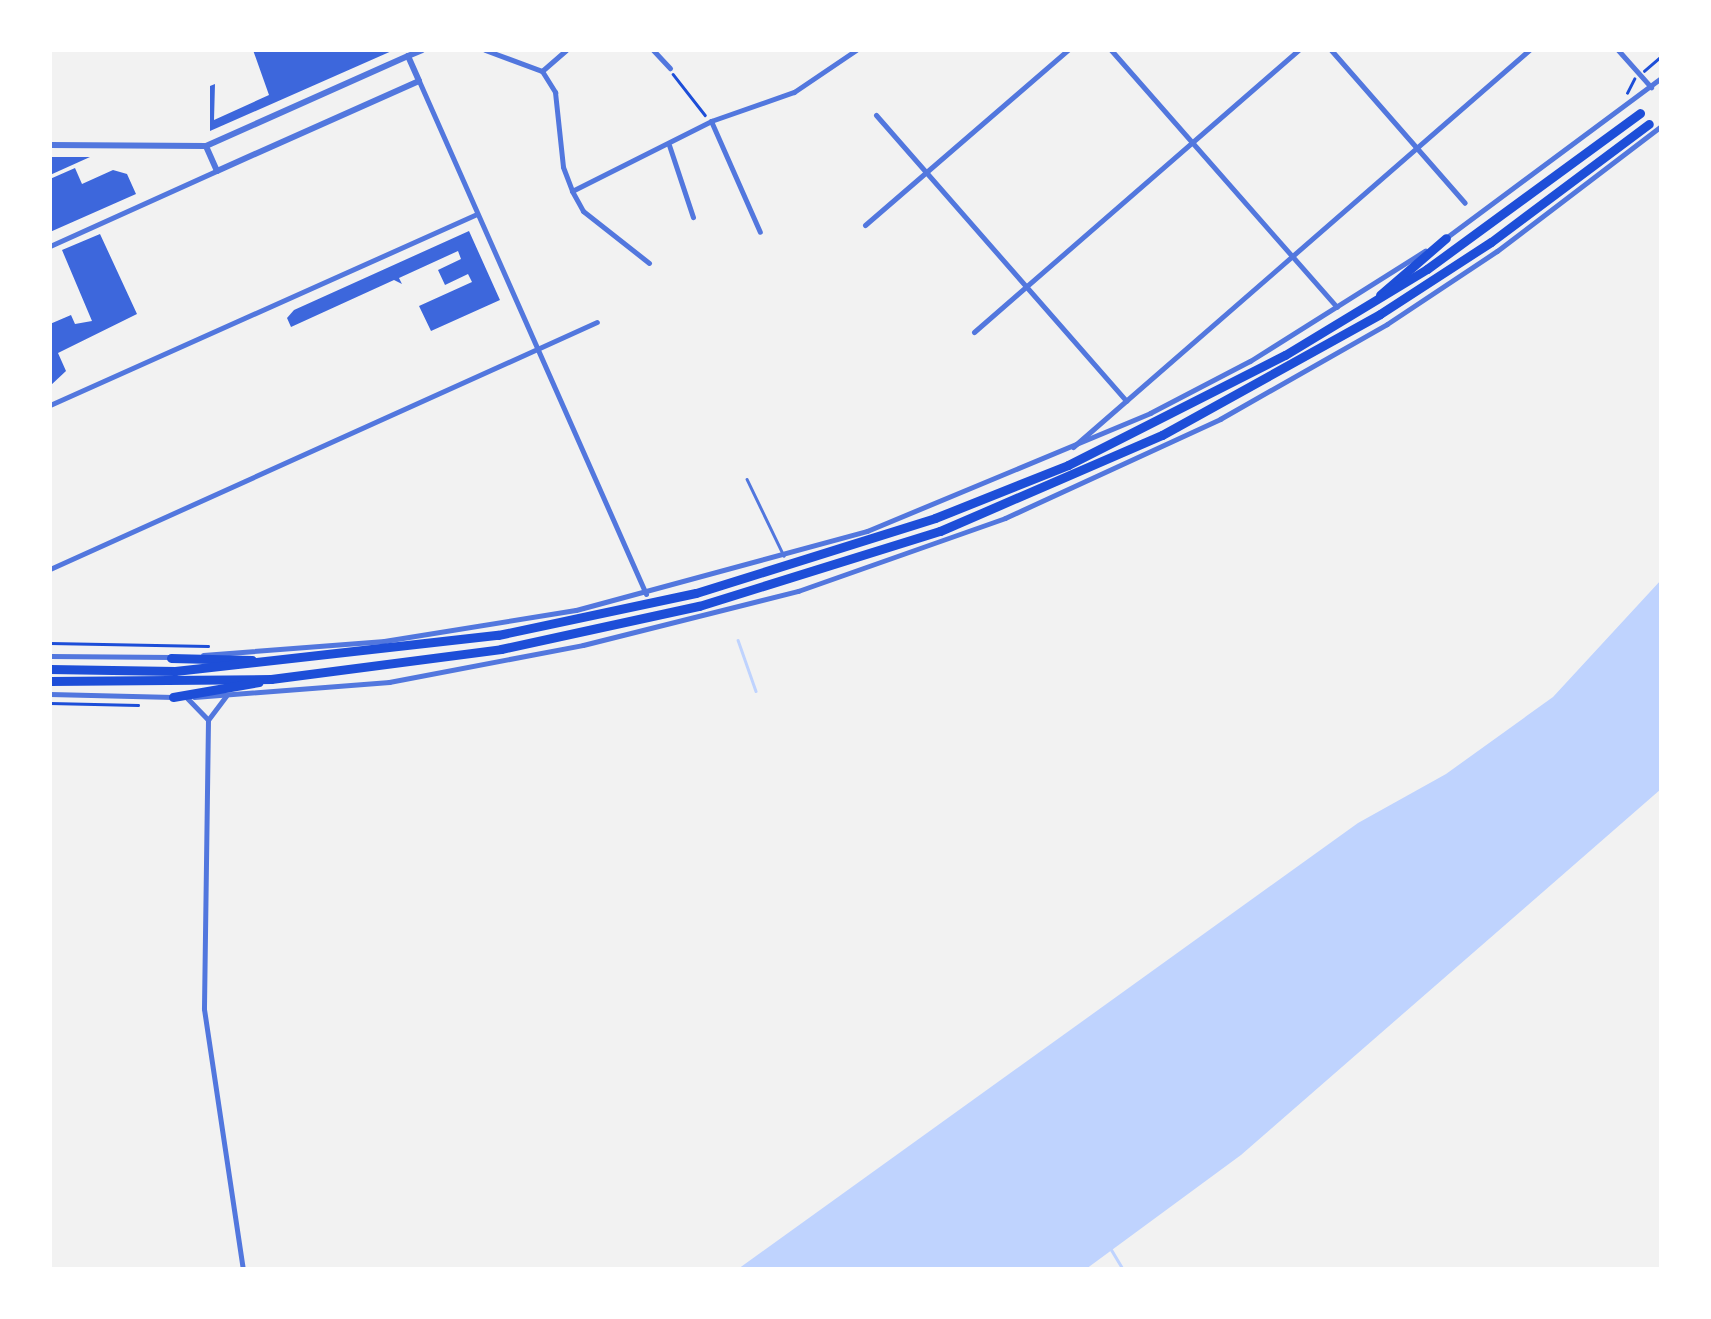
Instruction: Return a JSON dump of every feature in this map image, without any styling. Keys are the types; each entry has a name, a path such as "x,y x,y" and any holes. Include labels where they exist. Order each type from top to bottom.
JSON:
{"highway":[{"path":"50,670 175,671 270,664 498,635 789,567 1068,464 1209,396 1372,303 1640,113"},
{"path":"172,697 271,678 580,634 794,580 1001,508 1215,408 1380,314 1491,242 1649,124"},
{"path":"1372,303 1446,238"},
{"path":"171,658 270,664"},
{"path":"50,681 271,678"}],"street":[{"path":"50,145 206,146 422,50"},
{"path":"485,50 542,71 556,92 563,168 583,211 649,263"},
{"path":"542,71 566,50"},
{"path":"653,50 670,68"},
{"path":"572,191 711,121 794,92 856,50"},
{"path":"865,225 1068,50"},
{"path":"1111,50 1336,307"},
{"path":"974,332 1298,50"},
{"path":"1331,50 1465,203"},
{"path":"1067,453 1528,50"},
{"path":"1618,50 1650,87"},
{"path":"408,56 646,594"},
{"path":"50,656 171,658 384,641 646,594 784,556 1067,453 1204,386 1446,238 1661,78"},
{"path":"50,246 419,80"},
{"path":"876,115 1126,401"},
{"path":"711,121 760,232"},
{"path":"50,694 186,698 389,682 673,625 798,591 1005,518 1220,418 1386,324 1497,251 1661,126"},
{"path":"669,145 693,217"},
{"path":"206,146 217,171"},
{"path":"50,405 476,214"},
{"path":"50,569 597,322"},
{"path":"226,696 208,720 204,1009 243,1269"},
{"path":"186,698 208,720"}],"lane":[{"path":"746,480 784,556"}],"path":[{"path":"670,68 711,121"},
{"path":"50,643 214,646"},
{"path":"50,703 152,704"}],"water":[{"path":"1661,580 1661,789 1241,1155 1086,1269 738,1269 1358,823 1446,774 1553,697"}],"building":[{"path":"253,50 394,50 210,131 210,86 215,84 214,120 269,95"},
{"path":"50,157 90,157 50,175"},
{"path":"75,168 82,184 113,170 127,174 136,194 50,232 50,179"},
{"path":"469,231 500,300 431,331 419,306 472,282 468,274 445,285 438,270 461,259 458,251 399,278 402,284 394,280 291,327 287,318 294,310"},
{"path":"100,234 137,314 58,353 66,371 50,386 50,324 71,315 75,324 92,321 62,250"}],"waterway":[{"path":"738,640 756,691"},
{"path":"1111,1249 1123,1269"}]}
